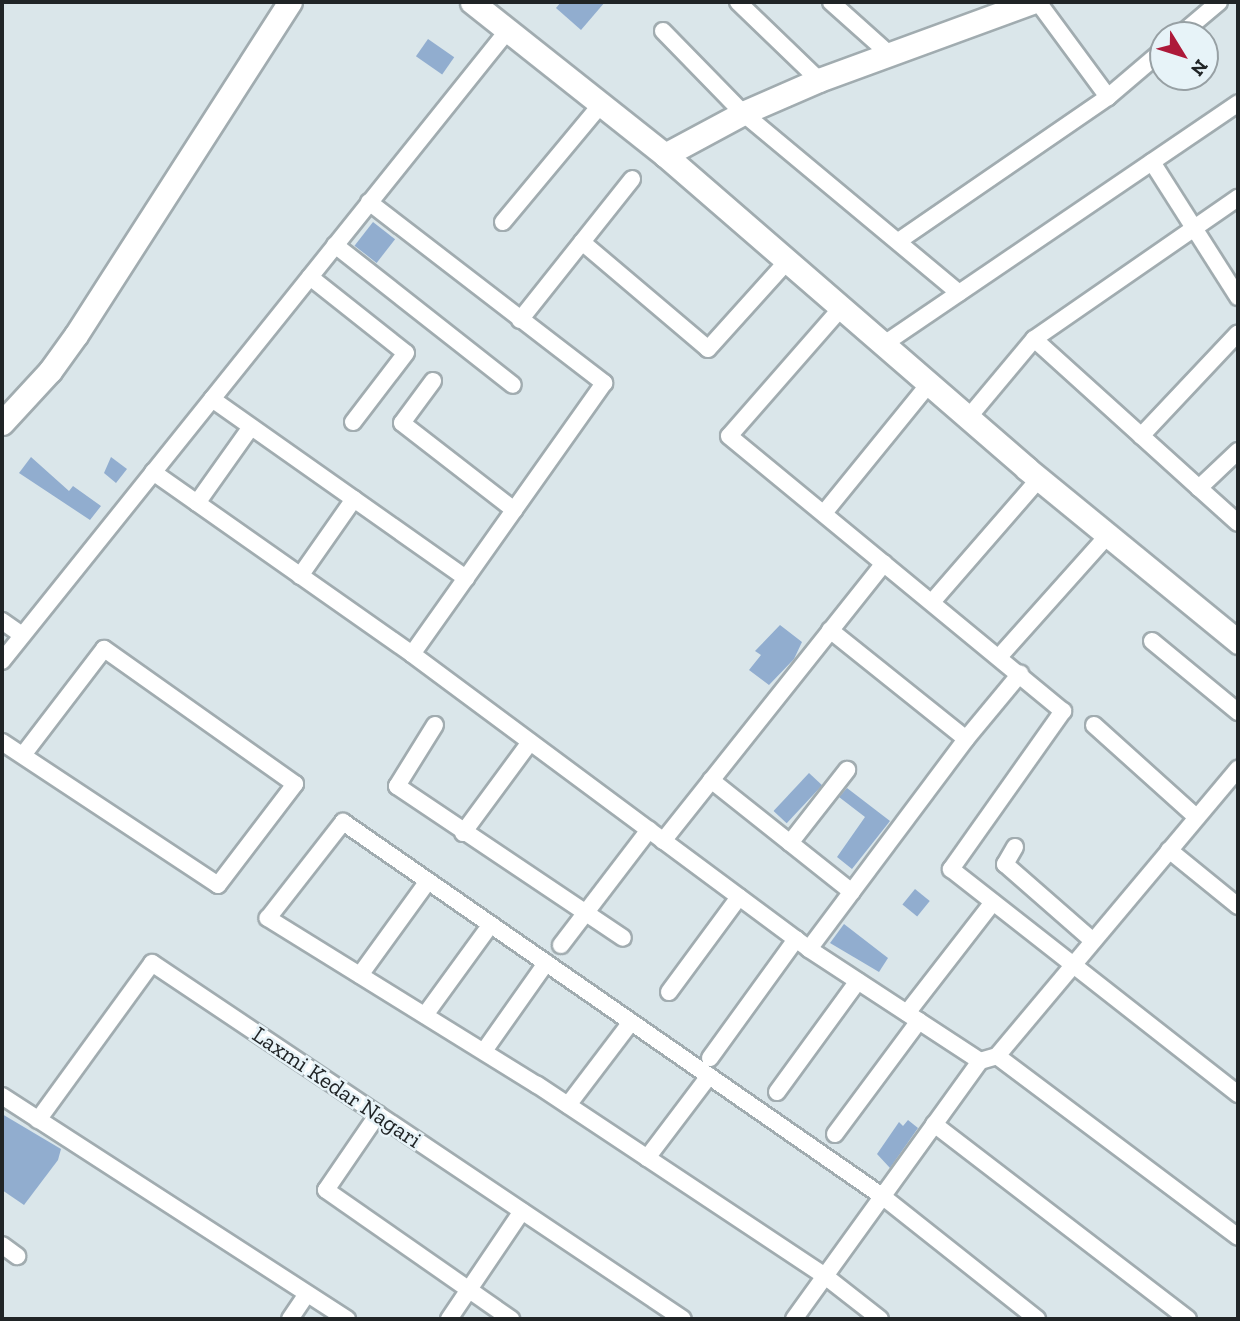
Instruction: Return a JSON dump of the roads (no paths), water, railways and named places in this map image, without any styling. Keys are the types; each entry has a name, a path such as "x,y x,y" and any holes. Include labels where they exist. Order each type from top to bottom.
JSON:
{"street":[{"path":"2,423 50,371 76,335 290,2"},
{"path":"738,2 818,80"},
{"path":"831,2 888,53"},
{"path":"665,155 743,113 818,80 1032,2"},
{"path":"1038,2 1108,97"},
{"path":"1197,21 1219,2"},
{"path":"482,5 508,30 665,155 1039,479 1238,642"},
{"path":"2,660 508,30"},
{"path":"663,31 743,113 900,240 959,293"},
{"path":"900,240 1108,97 1149,62"},
{"path":"503,222 602,103"},
{"path":"884,344 1238,103"},
{"path":"1152,162 1238,297"},
{"path":"520,320 632,179"},
{"path":"968,418 1034,339 1238,198"},
{"path":"369,202 604,383 412,654"},
{"path":"582,242 708,349 788,260"},
{"path":"335,245 513,385"},
{"path":"310,276 406,353 353,422"},
{"path":"842,307 729,436 1063,711 951,869 1238,1094"},
{"path":"1141,436 1238,333"},
{"path":"1034,339 1238,523"},
{"path":"433,381 402,423 514,510"},
{"path":"824,513 929,384"},
{"path":"212,399 466,578"},
{"path":"197,503 251,427"},
{"path":"1199,488 1238,451"},
{"path":"153,472 412,654 802,944 980,1061"},
{"path":"932,602 1039,479"},
{"path":"300,576 354,499"},
{"path":"999,656 1108,536"},
{"path":"663,841 884,562"},
{"path":"2,621 22,635"},
{"path":"831,630 966,739"},
{"path":"1152,641 1238,712"},
{"path":"2,742 218,885 295,784 104,649 23,755"},
{"path":"710,1058 802,944 852,892 966,739 1020,674"},
{"path":"1094,724 1196,817"},
{"path":"435,725 397,786 623,939"},
{"path":"463,833 530,742"},
{"path":"794,1319 980,1061 997,1056 1238,769"},
{"path":"790,843 848,770"},
{"path":"711,780 852,892"},
{"path":"880,1319 825,1276 568,1105 268,918 343,822 882,1196 1037,1319"},
{"path":"561,945 587,915 649,830"},
{"path":"1015,847 1005,864 1093,941"},
{"path":"1169,850 1238,906"},
{"path":"360,975 428,881"},
{"path":"669,992 739,897"},
{"path":"835,1134 993,902"},
{"path":"425,1015 491,924"},
{"name":"Laxmi Kedar Nagari","path":"38,1120 152,963 683,1319"},
{"path":"484,1051 546,963"},
{"path":"777,1091 858,981"},
{"path":"568,1105 631,1022"},
{"path":"997,1056 1238,1237"},
{"path":"647,1158 709,1076"},
{"path":"2,1096 346,1319"},
{"path":"378,1114 326,1190 511,1319"},
{"path":"934,1124 1188,1319"},
{"path":"449,1319 522,1211"},
{"path":"2,1245 17,1256"},
{"path":"290,1319 307,1294"}]}
